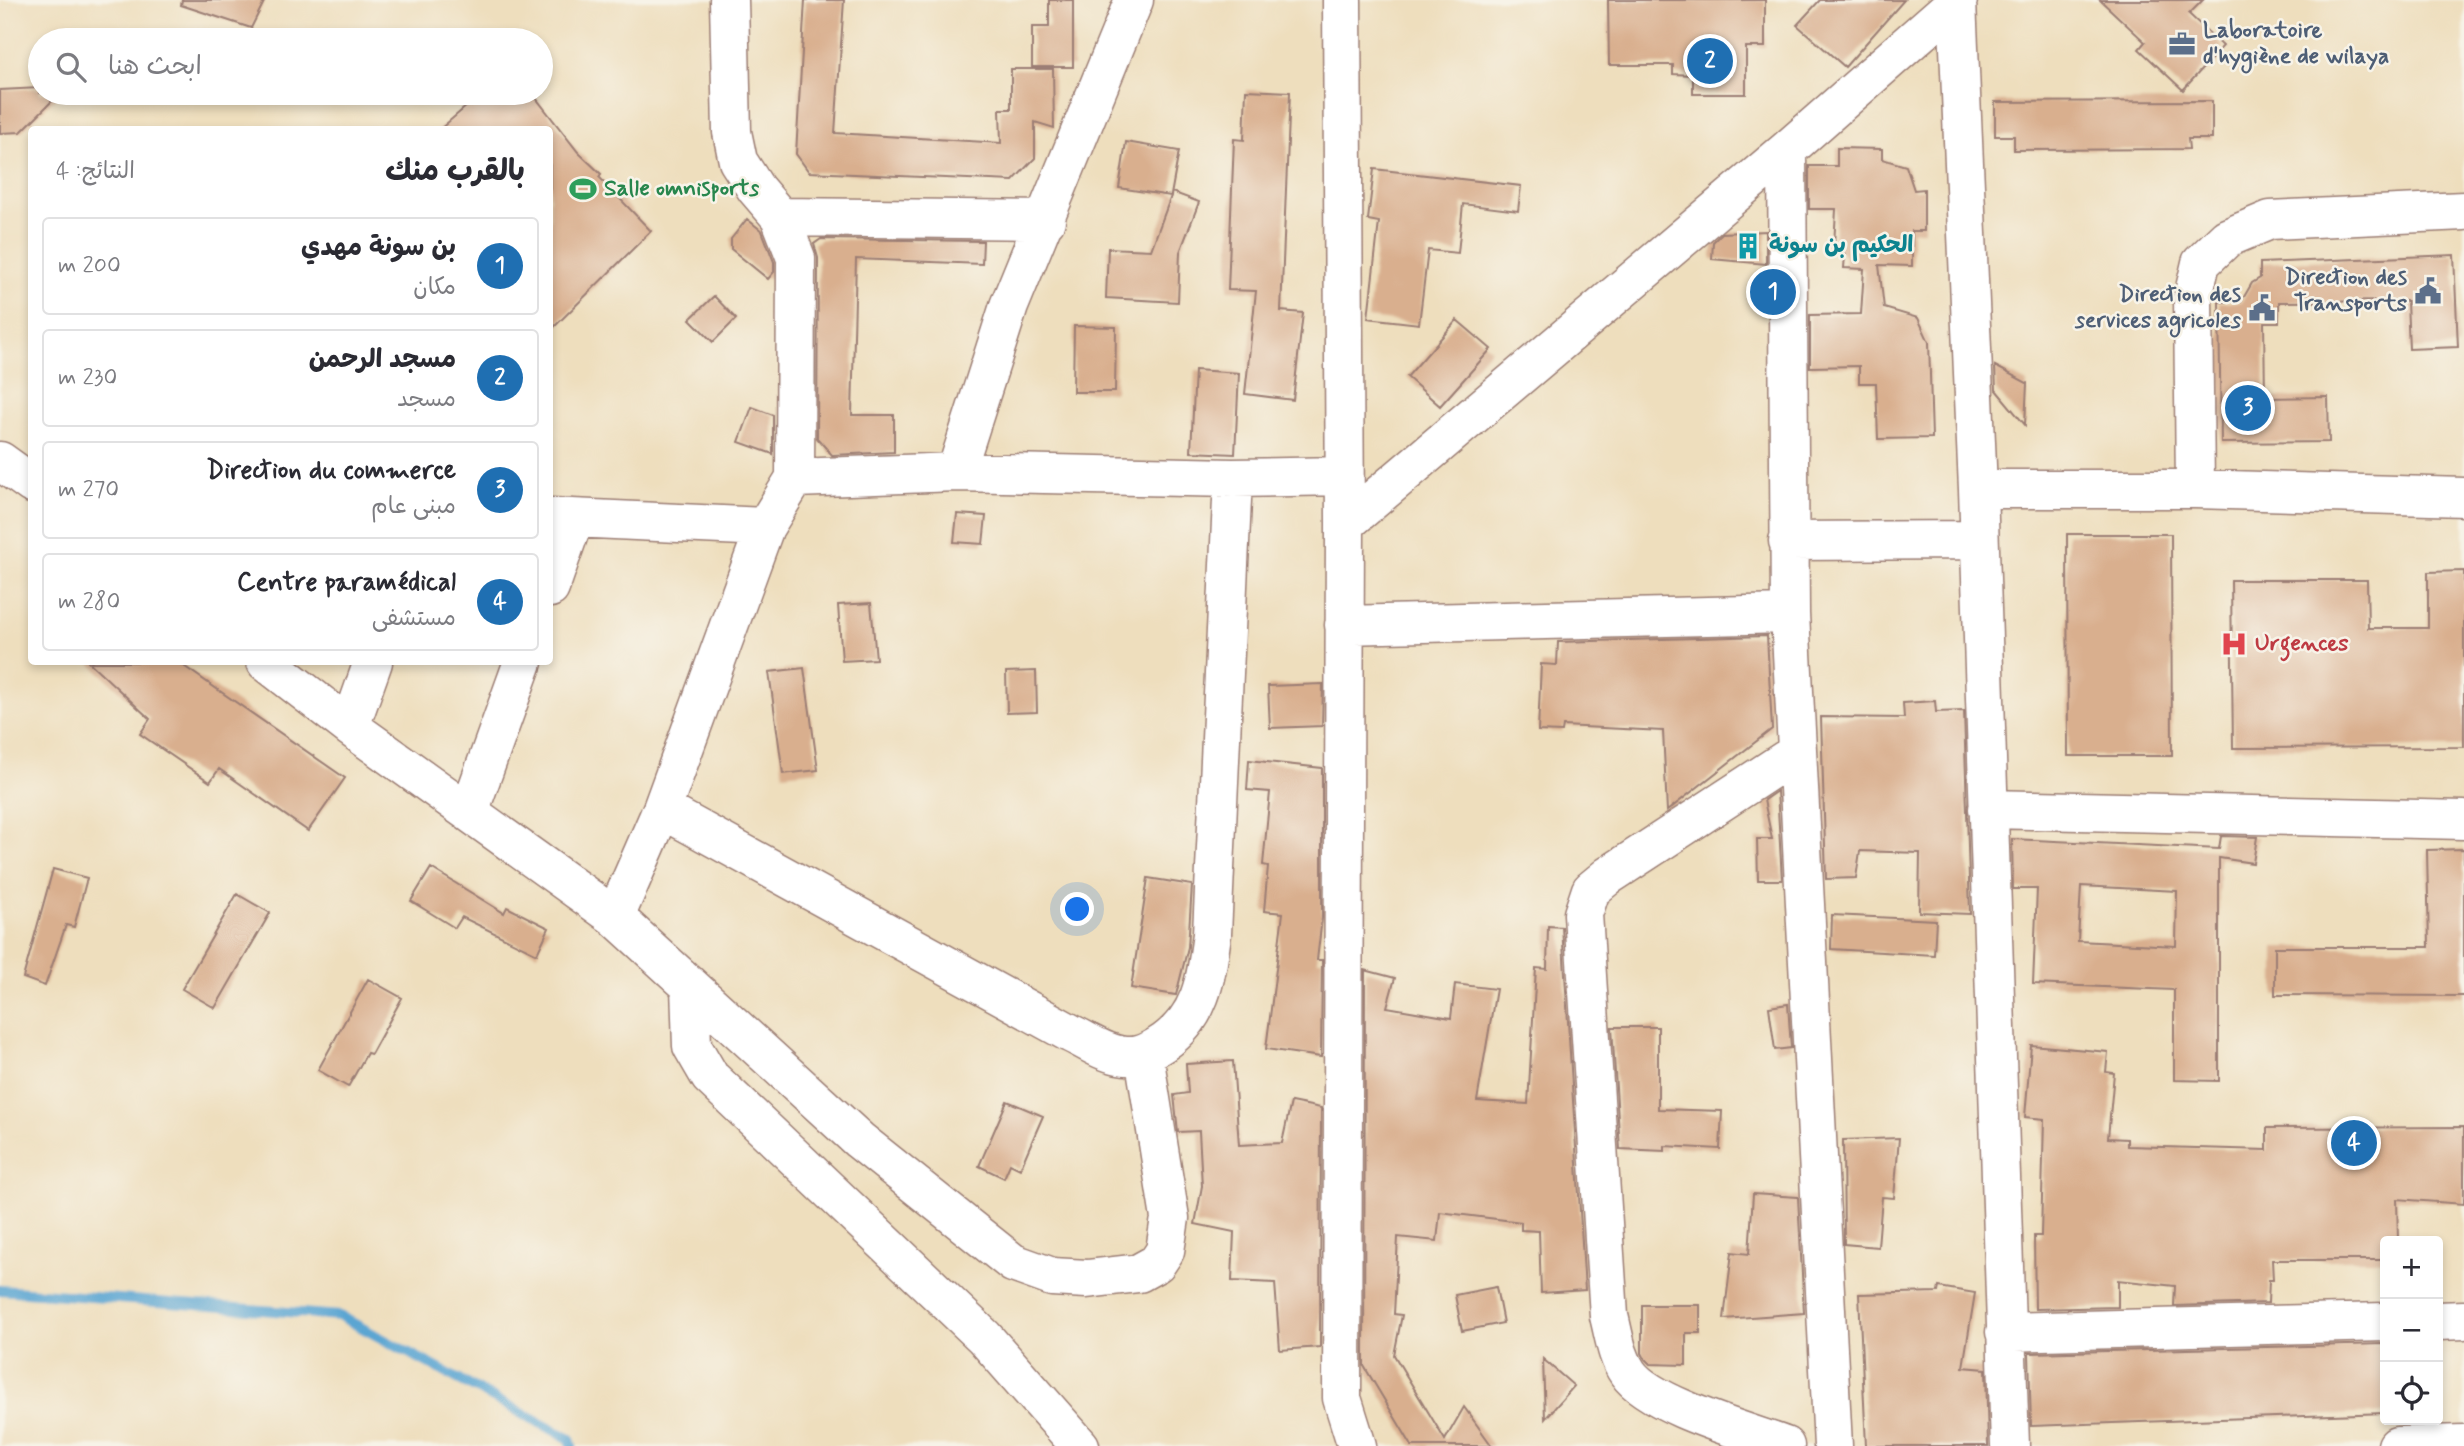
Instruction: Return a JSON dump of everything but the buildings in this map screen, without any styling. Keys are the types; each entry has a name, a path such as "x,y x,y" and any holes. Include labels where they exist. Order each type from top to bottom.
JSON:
{"street":[{"path":"615,917 662,809 765,527 795,478 796,258 780,217 756,189 738,161 732,132 729,0"},
{"path":"956,472 1009,306 1134,0"},
{"path":"1342,0 1345,524 1342,1398 1357,1446"},
{"path":"1345,524 1787,150 1957,1"},
{"path":"1957,1 1978,489 2010,1446"},
{"path":"1787,150 1790,614 1833,1446"},
{"path":"2195,489 2193,297 2201,263 2227,238 2270,220 2464,211"},
{"path":"780,217 1046,220"},
{"path":"0,461 28,481"},
{"path":"795,478 956,472 1233,478 1344,476"},
{"path":"662,809 1070,1033 1119,1055 1144,1055 1171,1037 1190,1019 1205,982 1212,934 1233,478"},
{"path":"1978,489 2195,489 2464,497"},
{"path":"553,570 562,518 765,527"},
{"path":"1788,541 1979,540"},
{"path":"1344,625 1790,614"},
{"path":"270,665 350,727 615,917 859,1140 1013,1263 1052,1277 1087,1279 1139,1273 1157,1263 1165,1251 1170,1218 1144,1055"},
{"path":"350,727 372,665"},
{"path":"469,812 522,665"},
{"path":"1785,1446 1682,1408 1651,1392 1630,1376 1620,1361 1609,1316 1583,914 1591,890 1608,876 1796,753"},
{"path":"1989,809 2464,820"},
{"path":"690,986 692,1046 700,1063 723,1093 984,1337 1080,1446"},
{"path":"2443,1321 2464,1320"},
{"path":"2005,1332 2380,1322"},
{"path":"2398,1446 2464,1444"}],"waterway":[{"path":"0,1290 340,1316 570,1439 572,1446"}],"place":[{"name":"Laboratoire d'hygiène de wilaya","path":"2182,44"},
{"name":"مسجد الرحمن","path":"1710,61"},
{"name":"Salle omnisports","path":"583,189"},
{"name":"الحكيم بن سونة","path":"1748,246"},
{"name":"Direction des Transports","path":"2428,291"},
{"name":"بن سونة مهدي","path":"1773,292"},
{"name":"Direction des services agricoles","path":"2262,308"},
{"name":"Direction du commerce","path":"2248,408"},
{"name":"Urgences","path":"2234,644"},
{"name":"Centre paramédical","path":"2354,1143"}]}
